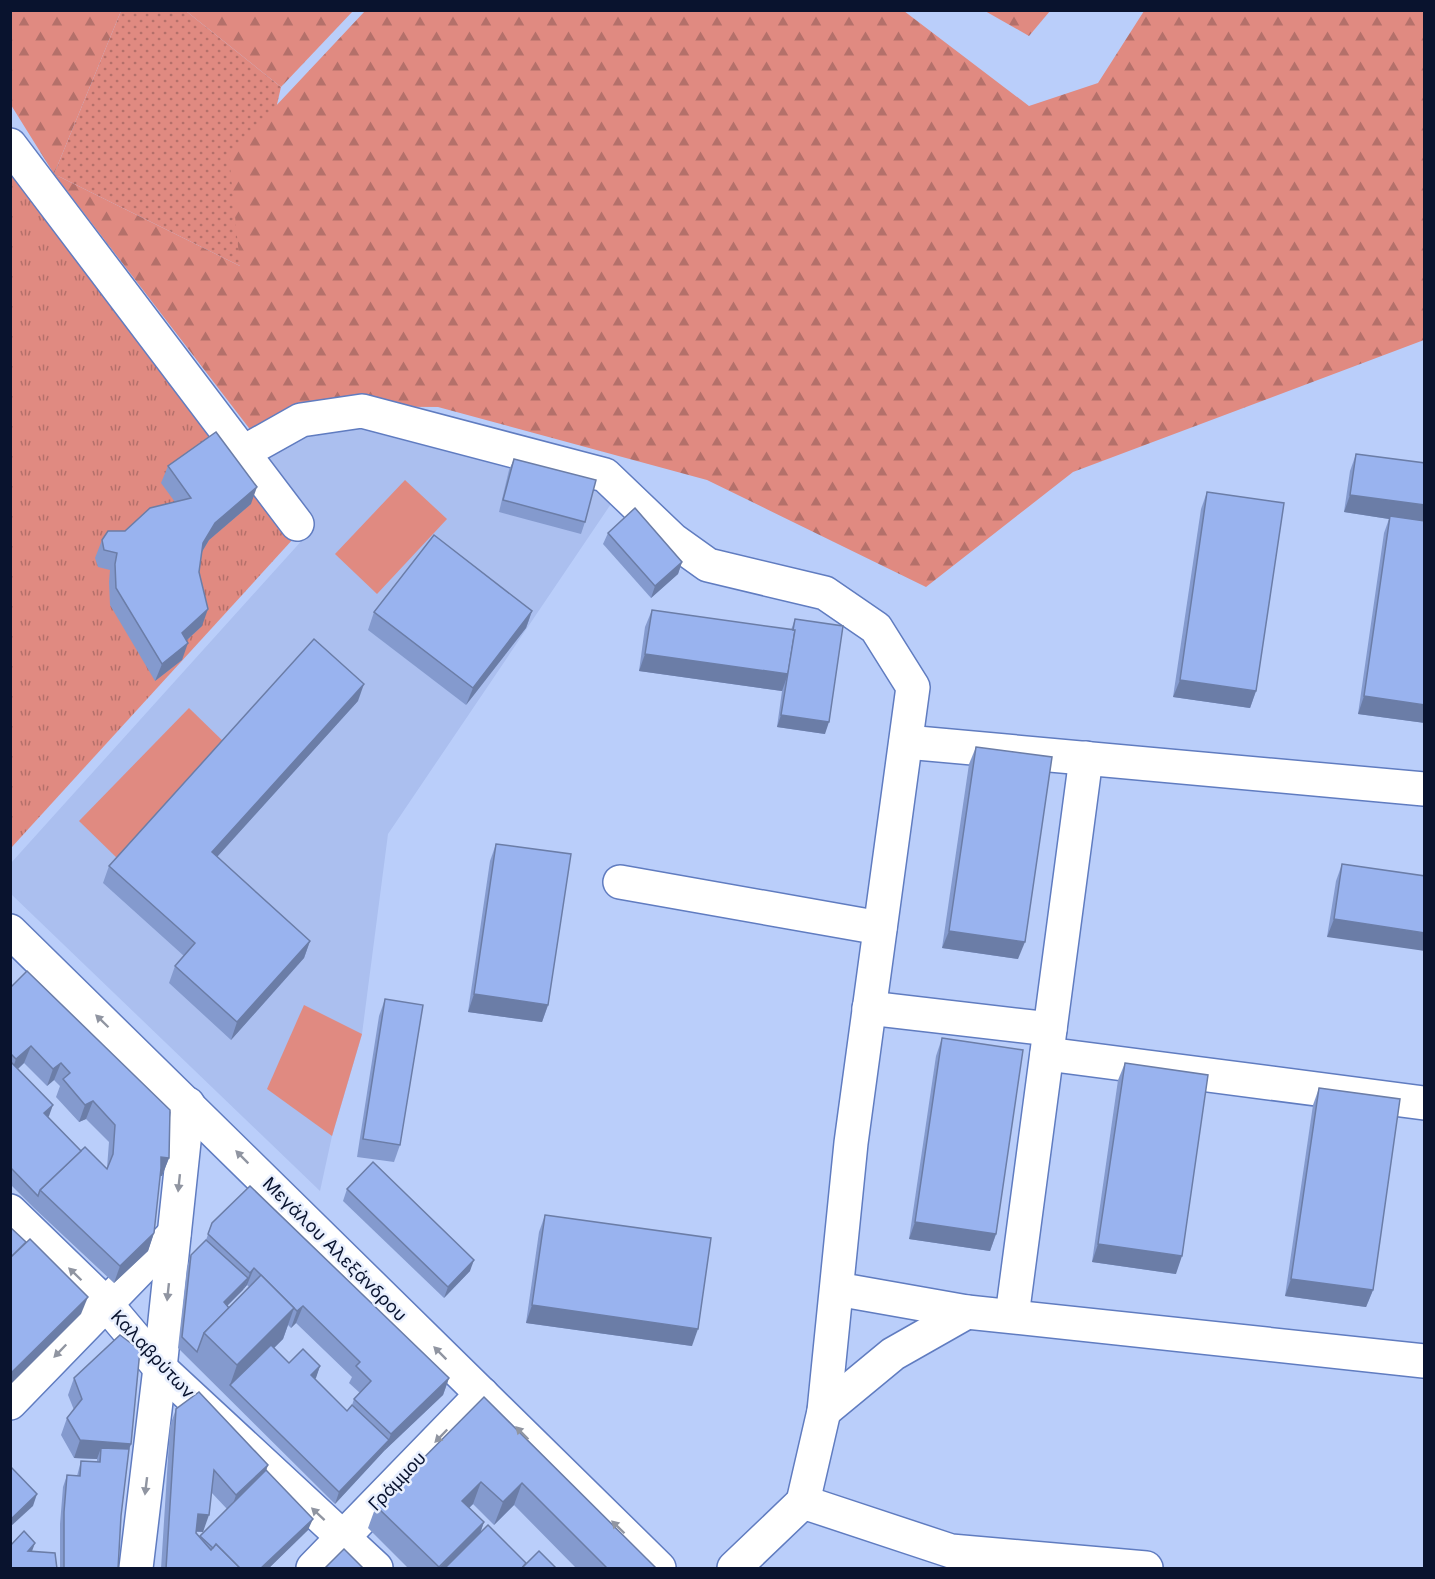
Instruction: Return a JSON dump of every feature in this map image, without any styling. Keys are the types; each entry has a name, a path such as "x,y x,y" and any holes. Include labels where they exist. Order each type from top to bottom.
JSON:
{"street":[{"path":"10,145 297,524"},
{"path":"243,452 301,420 362,411 605,475 673,540 708,565 825,593 876,628 913,687 851,1143 824,1411 803,1502 734,1569"},
{"path":"906,742 1425,789"},
{"path":"1012,1317 1086,758"},
{"path":"620,882 880,928"},
{"name":"Μεγάλου Αλεξάνδρου","path":"16,947 188,1104 659,1569"},
{"path":"869,1008 1048,1042 1425,1103"},
{"path":"136,1569 188,1104"},
{"name":"Καλαβρύτων","path":"10,1211 106,1304 160,1368 376,1569"},
{"path":"10,1403 174,1234"},
{"path":"837,1289 967,1312 1425,1361"},
{"path":"824,1411 893,1354 967,1312"},
{"name":"Γράμμου","path":"313,1569 482,1394"},
{"path":"803,1502 951,1551 1146,1569"}],"shaded area":[{"path":"335,423 617,495 388,834 362,1034 332,1136 320,1191 11,894 11,863 314,527 260,454"}],"green space":[{"path":"187,10 353,11 281,87"},
{"path":"1050,10 1029,36 985,11"},
{"path":"11,11 121,11 54,174 11,105"},
{"path":"121,11 186,11 281,87 240,266 54,174"},
{"path":"365,11 904,11 1029,106 1098,83 1144,11 1424,11 1424,340 1073,472 926,587 707,480 438,407 306,406 252,432 54,174 240,266 229,156"},
{"path":"10,170 294,538 11,848 10,848"},
{"path":"405,480 447,519 377,594 335,554"},
{"path":"189,708 227,745 118,859 79,821"},
{"path":"304,1005 362,1034 332,1136 267,1089"}],"building":[{"path":"216,432 257,487 215,523 203,543 199,572 208,609 182,633 188,643 162,664 116,588 117,553 104,550 102,540 108,531 125,531 150,508 191,498 168,466"},
{"path":"1356,454 1425,463 1425,505 1350,495"},
{"path":"514,459 596,480 585,522 503,500"},
{"path":"1207,492 1284,503 1256,691 1180,680"},
{"path":"635,508 682,562 655,586 608,533"},
{"path":"1390,516 1425,521 1425,705 1364,696"},
{"path":"434,535 532,611 473,688 374,612"},
{"path":"652,610 795,630 788,674 645,654"},
{"path":"795,619 843,626 829,722 781,715"},
{"path":"314,639 364,684 212,852 310,941 237,1022 175,966 195,943 109,866"},
{"path":"976,747 1052,757 1025,942 949,931"},
{"path":"496,844 571,854 548,1005 474,994"},
{"path":"1342,864 1425,876 1425,933 1334,919"},
{"path":"27,971 170,1110 169,1158 161,1157 154,1233 120,1266 40,1190 85,1147 107,1169 113,1154 115,1125 93,1101 85,1105 63,1079 70,1073 61,1063 53,1069 31,1046 16,1059 10,1053 10,988"},
{"path":"385,999 423,1005 400,1145 363,1139"},
{"path":"942,1038 1023,1050 996,1234 915,1222"},
{"path":"10,1061 53,1105 44,1113 81,1151 40,1190 38,1196 10,1167"},
{"path":"1125,1063 1208,1075 1182,1256 1098,1244"},
{"path":"1319,1088 1400,1099 1373,1290 1291,1279"},
{"path":"373,1162 474,1260 448,1287 347,1189"},
{"path":"250,1186 449,1378 391,1434 354,1399 371,1381 356,1366 360,1362 303,1306 297,1311 254,1268 250,1273 208,1234 212,1223"},
{"path":"545,1215 711,1238 698,1329 532,1305"},
{"path":"10,1227 26,1242 10,1258"},
{"path":"30,1239 88,1297 10,1374 10,1258"},
{"path":"206,1240 248,1278 224,1302 229,1308 204,1333 197,1352 182,1337 191,1255"},
{"path":"261,1275 294,1308 237,1365 204,1333"},
{"path":"120,1335 140,1350 131,1444 80,1440 67,1418 82,1399 74,1378"},
{"path":"271,1345 289,1363 303,1349 320,1366 311,1375 347,1411 352,1405 389,1440 339,1492 230,1385"},
{"path":"199,1392 268,1465 236,1495 214,1470 209,1515 198,1514 196,1533 211,1550 216,1544 241,1569 166,1569 176,1409"},
{"path":"484,1397 657,1569 608,1569 522,1483 503,1502 481,1482 462,1501 484,1522 439,1567 376,1506"},
{"path":"101,1448 129,1449 121,1516 118,1569 64,1569 64,1512 67,1475 80,1476 81,1461 100,1462"},
{"path":"10,1466 37,1494 10,1520"},
{"path":"266,1470 313,1519 260,1569 241,1569 216,1544 213,1548 200,1536"},
{"path":"488,1525 526,1563 521,1569 444,1569"},
{"path":"24,1531 35,1543 28,1551 55,1553 57,1569 10,1569 10,1546"},
{"path":"344,1549 364,1569 324,1569"},
{"path":"539,1551 557,1569 521,1569"}]}
